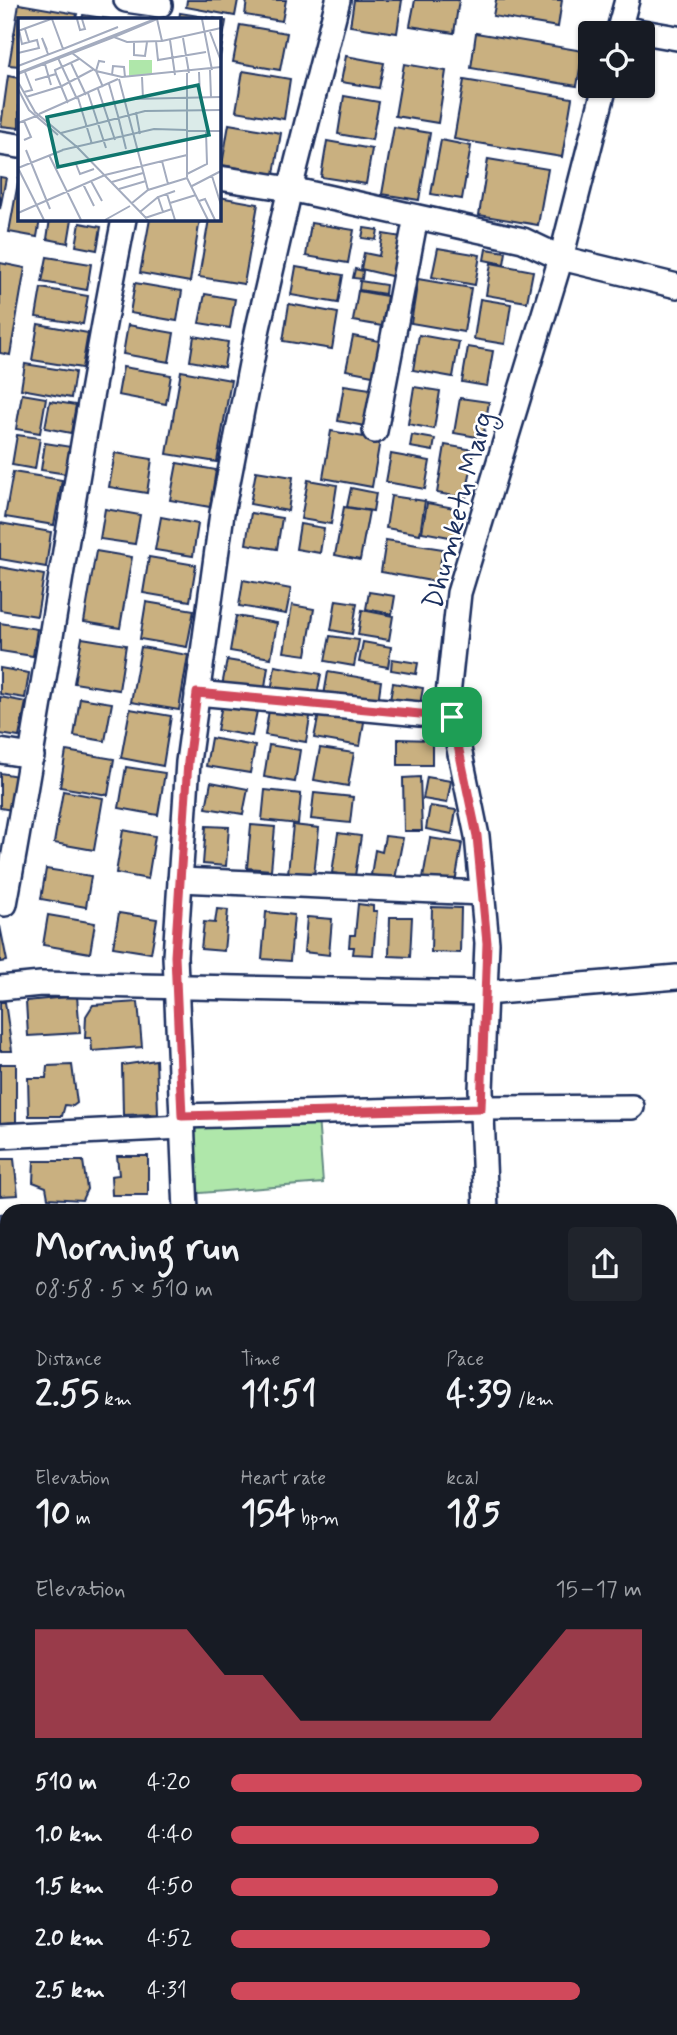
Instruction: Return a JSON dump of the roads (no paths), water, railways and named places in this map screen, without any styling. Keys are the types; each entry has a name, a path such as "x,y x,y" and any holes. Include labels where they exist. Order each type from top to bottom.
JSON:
{"street":[{"path":"126,0 160,8"},
{"path":"186,1204 175,956 188,762 222,513 258,328 338,0"},
{"path":"622,21 627,0"},
{"path":"655,35 677,37"},
{"name":"Dhumketu Marg","path":"486,1204 481,1108 487,943 477,836 448,695 459,593 561,258 602,98"},
{"path":"0,143 18,146"},
{"path":"220,178 290,189 523,240 561,258 677,286"},
{"path":"374,432 416,217"},
{"path":"5,904 6,862 32,756 75,490 124,220"},
{"path":"197,693 452,717"},
{"path":"0,751 32,756"},
{"path":"180,880 482,893"},
{"path":"0,988 41,984 485,993 677,977"},
{"path":"0,1136 182,1122 481,1108 632,1107"}]}
